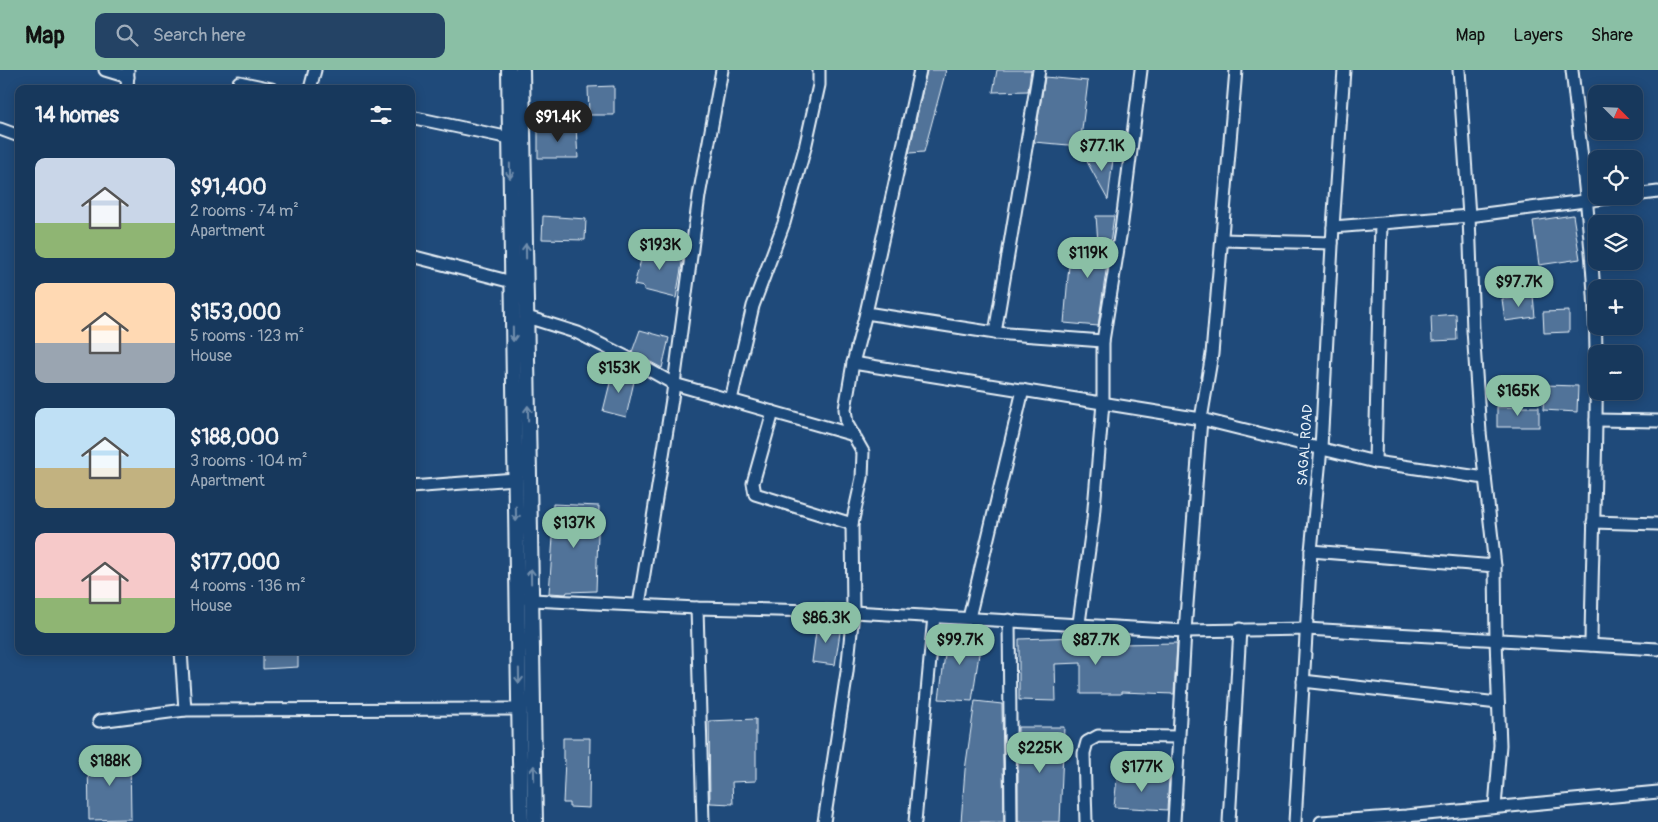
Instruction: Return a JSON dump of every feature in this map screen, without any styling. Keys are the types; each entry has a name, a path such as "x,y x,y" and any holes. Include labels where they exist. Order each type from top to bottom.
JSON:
{"street":[{"path":"105,70 127,79"},
{"path":"239,85 243,70"},
{"path":"311,85 315,70"},
{"path":"508,70 521,822"},
{"path":"522,70 535,822"},
{"path":"639,605 674,384 699,196 722,70"},
{"path":"731,400 752,306 784,223 802,157 819,85 819,70"},
{"path":"824,822 847,672 853,612 852,524 862,478 863,452 847,424 844,409 920,70"},
{"path":"994,333 1039,70"},
{"path":"1080,624 1093,520 1103,403 1103,341 1121,230 1141,70"},
{"path":"1174,822 1185,630 1201,418 1212,354 1236,70"},
{"name":"SAGAL ROAD","path":"1295,822 1311,551 1321,448 1344,70"},
{"path":"1459,70 1469,216 1480,432 1496,566 1496,640 1500,745 1495,806"},
{"path":"1572,70 1587,200 1595,313 1596,420 1591,645"},
{"path":"415,119 510,138"},
{"path":"0,130 15,135"},
{"path":"1643,194 1658,192"},
{"path":"1333,227 1469,216 1587,200"},
{"path":"1375,462 1381,224"},
{"path":"1223,240 1332,243"},
{"path":"415,257 512,282"},
{"path":"866,313 994,333 1103,341"},
{"path":"527,317 578,333 674,384 854,435"},
{"path":"853,363 1201,418 1375,462 1485,478"},
{"path":"969,618 1023,390"},
{"path":"773,412 753,483 754,494 852,524"},
{"path":"1596,420 1658,421"},
{"path":"415,487 515,479"},
{"path":"1593,522 1658,524"},
{"path":"1311,551 1496,566"},
{"path":"517,596 532,600 697,608 853,612 1185,630 1306,629 1658,649"},
{"path":"697,608 703,822"},
{"path":"915,822 934,616"},
{"path":"1009,620 1011,822"},
{"path":"1229,822 1240,629"},
{"path":"181,655 185,710"},
{"path":"1303,681 1498,703"},
{"path":"100,720 185,710 519,709"},
{"path":"1086,822 1084,753 1087,742 1098,736 1179,737"},
{"path":"1321,822 1406,816 1495,806 1658,792"}],"building":[{"path":"927,70 946,70 924,152 909,153"},
{"path":"997,70 1031,70 1028,91 993,92"},
{"path":"1045,77 1088,81 1080,146 1034,142"},
{"path":"614,86 614,115 589,115 588,87"},
{"path":"576,127 578,158 538,158 538,128"},
{"path":"1084,156 1113,159 1108,200 1091,169"},
{"path":"1573,215 1580,259 1539,265 1533,221"},
{"path":"543,216 586,219 585,240 542,239"},
{"path":"1096,216 1114,216 1098,326 1064,323 1069,265 1066,265 1072,251 1099,256"},
{"path":"645,246 684,252 676,298 644,290 644,287 634,285"},
{"path":"1533,295 1535,317 1505,321 1502,299"},
{"path":"1569,311 1569,332 1544,333 1543,312"},
{"path":"1456,314 1457,340 1432,341 1431,316"},
{"path":"640,330 669,338 662,368 632,352"},
{"path":"613,371 635,377 626,417 603,411"},
{"path":"1544,385 1578,386 1577,412 1543,410"},
{"path":"1497,407 1539,407 1539,427 1497,427"},
{"path":"553,504 599,506 596,591 567,592 566,594 549,593 554,524 552,524"},
{"path":"817,624 841,626 835,665 812,662"},
{"path":"948,632 982,634 972,701 939,699"},
{"path":"1077,637 1119,639 1119,644 1177,643 1174,694 1121,692 1121,694 1081,694 1081,663 1055,664 1056,701 1019,700 1019,639"},
{"path":"263,655 298,655 298,667 263,669"},
{"path":"975,701 1002,704 1004,822 961,822 965,770"},
{"path":"756,719 756,781 732,782 733,804 710,803 709,721"},
{"path":"1018,727 1064,727 1060,822 1018,822"},
{"path":"563,738 590,738 589,808 569,807 569,803 563,803 565,759 563,759"},
{"path":"130,755 131,819 89,820 88,756"},
{"path":"1117,777 1169,779 1167,810 1114,807"}]}
